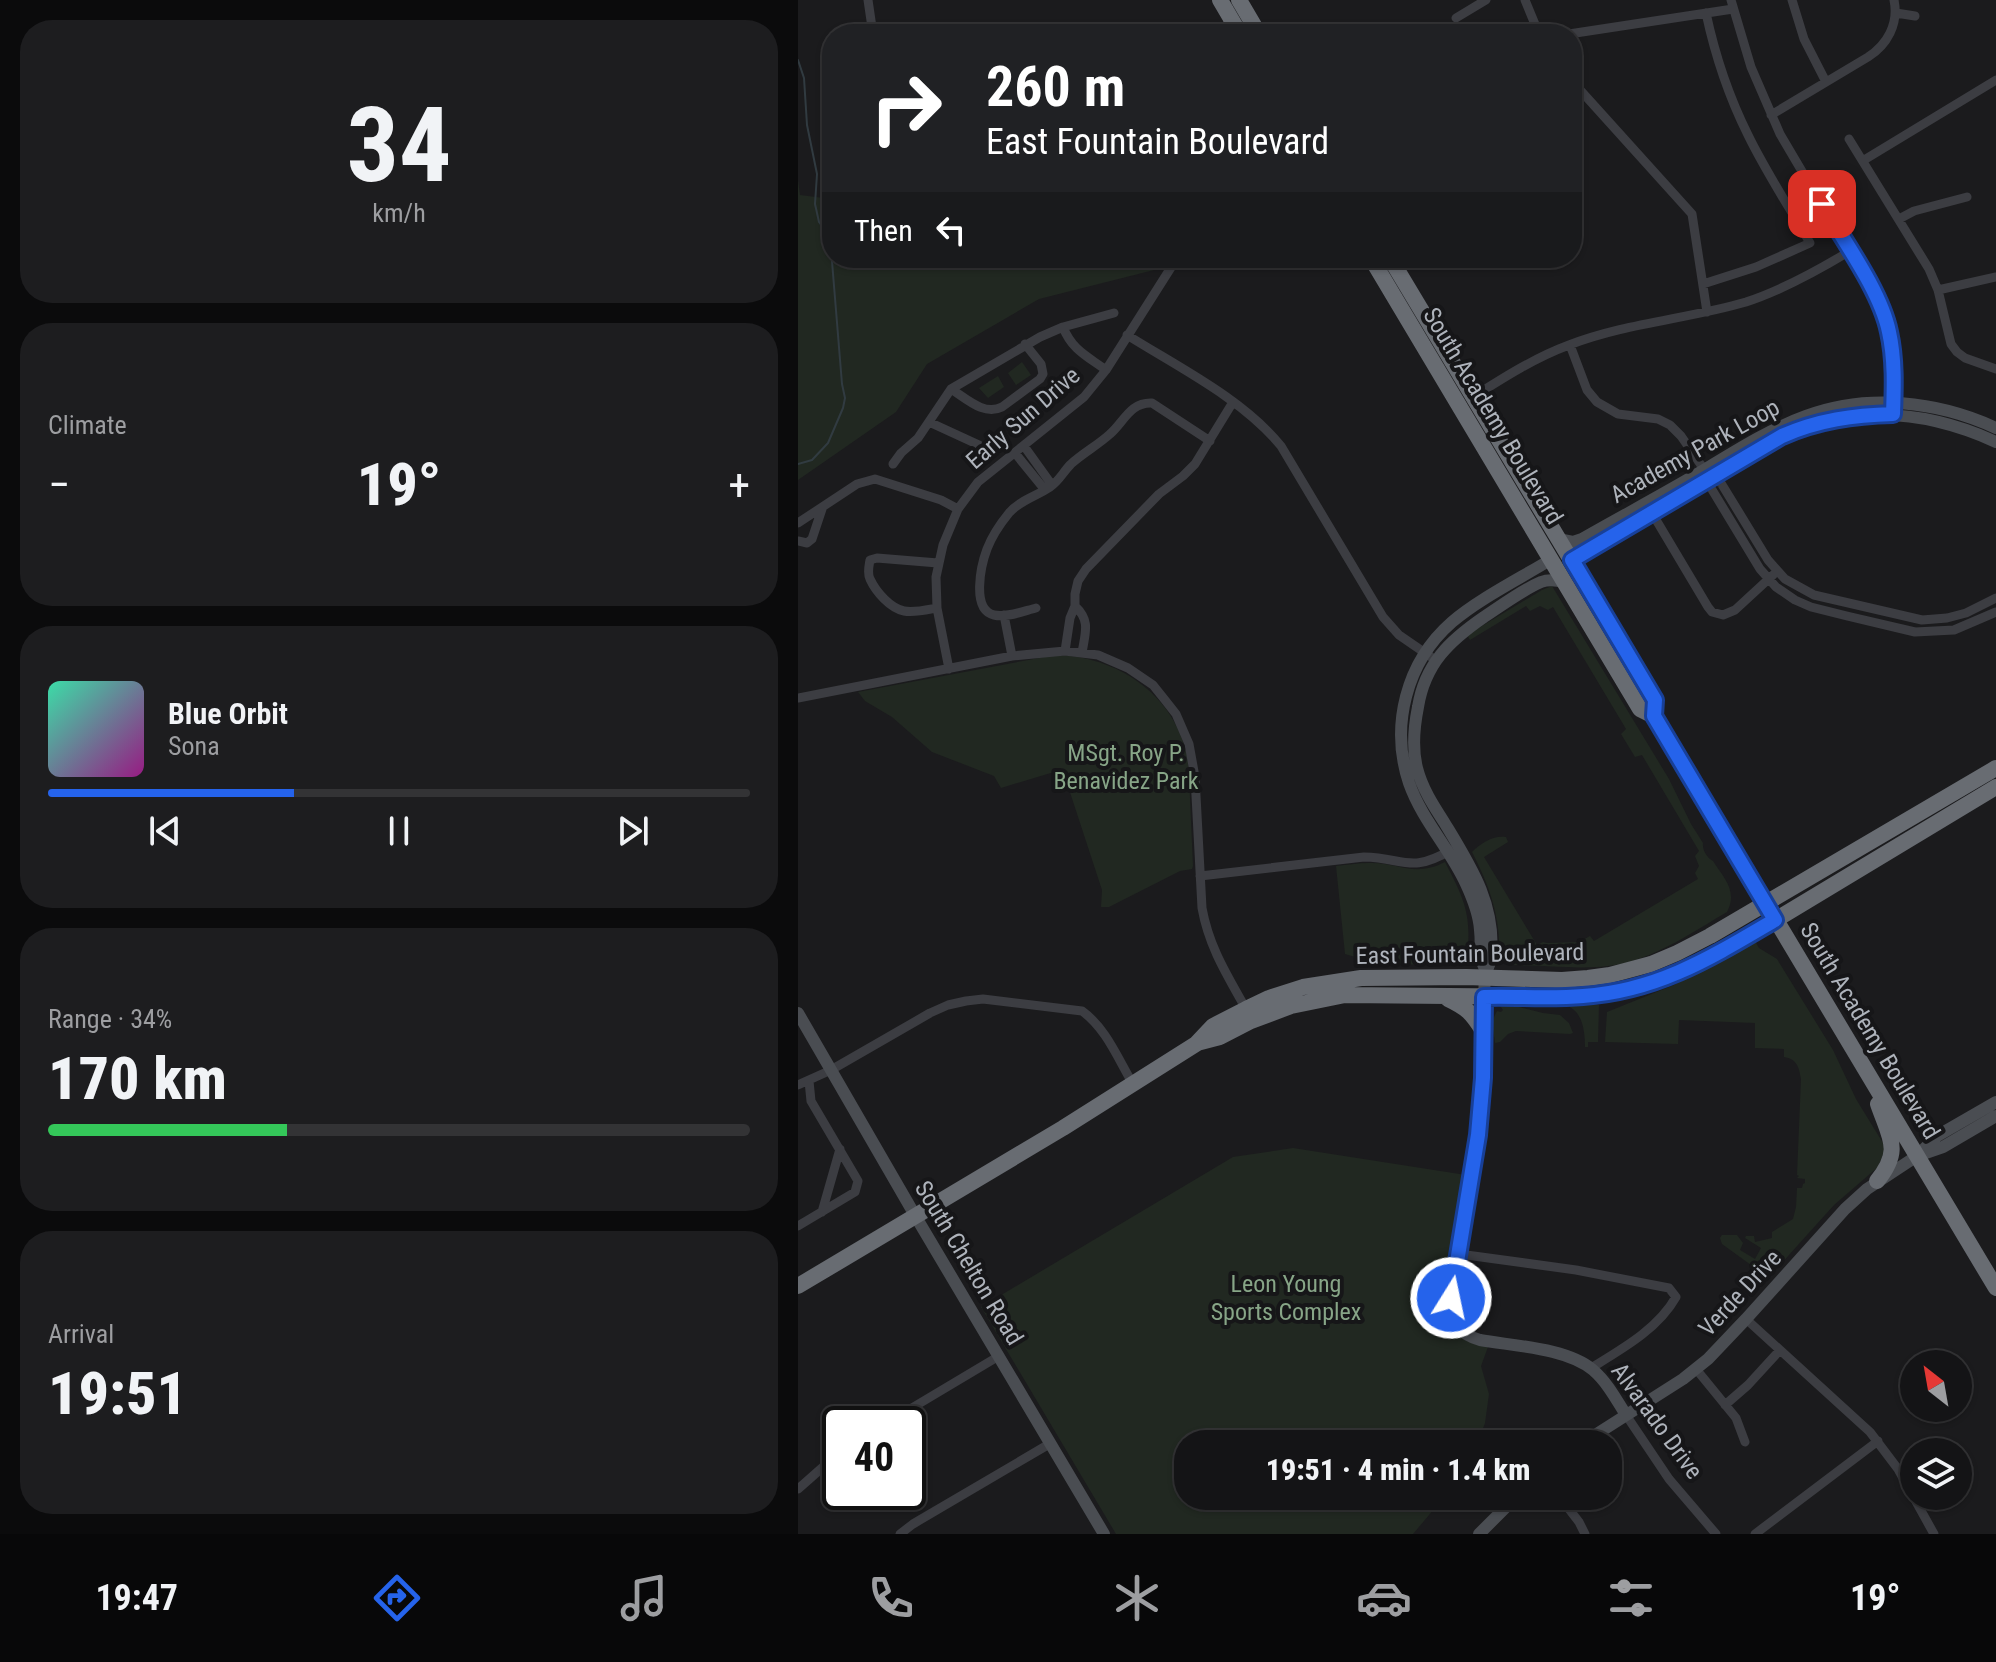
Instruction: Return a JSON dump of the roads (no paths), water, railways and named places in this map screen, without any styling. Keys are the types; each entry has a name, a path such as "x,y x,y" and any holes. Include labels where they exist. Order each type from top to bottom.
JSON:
{"highway":[{"path":"1239,0 1253,24"},
{"name":"South Academy Boulevard","path":"1377,268 1640,709 1654,716 1996,1288"},
{"name":"South Academy Boulevard","path":"1396,268 1655,700 1654,716"},
{"path":"1469,424 1481,429 1553,547 1572,560"},
{"path":"1550,560 1567,570 1607,635 1627,655"},
{"name":"East Fountain Boulevard","path":"798,1286 1133,1084 1196,1044 1213,1026 1269,998 1303,987 1342,980 1486,974 1562,980 1588,978 1651,964 1691,946 1996,768"},
{"name":"East Fountain Boulevard","path":"1196,1044 1220,1037 1280,1010 1318,999 1356,995 1584,996 1634,988 1678,974 1775,920 1996,787"},
{"path":"1443,996 1472,1012 1483,1031"},
{"path":"1867,1073 1892,1150 1890,1163 1877,1181"}],"street":[{"path":"868,0 872,24"},
{"path":"1456,18 1486,0"},
{"path":"1525,0 1535,24"},
{"path":"1792,0 1809,50 1826,82"},
{"path":"1771,115 1882,47 1893,28 1896,13 1894,0"},
{"path":"1582,32 1706,13 1732,4 1747,57 1780,134 1877,298 1886,320 1894,367 1893,408"},
{"path":"1703,284 1756,267 1810,243 1740,118 1721,69 1706,13"},
{"path":"1896,13 1915,16"},
{"path":"1864,160 1996,80"},
{"path":"1582,92 1692,214 1707,312"},
{"path":"1849,139 1929,269 1938,290 1951,344 1965,358 1996,369"},
{"path":"1899,219 1914,211 1967,197"},
{"path":"1473,397 1523,366 1570,345 1617,330 1747,302 1806,277 1850,251"},
{"name":"Early Sun Drive","path":"949,669 937,608 936,577 946,535 958,509 978,482 1084,397 1106,370 1171,268"},
{"path":"1938,290 1996,277"},
{"path":"893,464 918,438 951,389 1025,344 1063,327 1114,313"},
{"path":"1063,327 1076,349 1106,370"},
{"path":"1127,335 1259,422 1281,446 1390,626 1436,660"},
{"path":"951,389 982,408 996,410 1002,407 1043,374 1041,364 1025,344"},
{"path":"1570,345 1587,390 1597,402 1618,414 1664,421 1681,436 1707,474 1711,488 1760,569 1785,594 1811,607 1915,632 1954,630 1996,612"},
{"path":"1065,651 1078,581 1086,569 1159,494 1195,464 1233,402"},
{"path":"1036,608 995,615 985,611 981,605 982,567 987,548 997,528 1012,510 1060,479 1072,463 1111,433 1136,405 1152,403 1210,441"},
{"name":"Academy Park Loop","path":"1558,539 1573,542 1582,539 1806,426 1893,408 1928,407 1996,428"},
{"name":"Academy Park Loop","path":"1893,408 1944,422 1996,442"},
{"path":"929,422 984,450"},
{"path":"1020,450 1049,488"},
{"path":"1707,474 1721,483 1777,571 1794,585 1814,595 1922,620 1966,613 1996,598"},
{"name":"Academy Park Loop","path":"1572,560 1652,513 1707,474"},
{"path":"798,523 857,484 875,479 941,500 958,509"},
{"path":"798,541 807,543 812,539 822,509"},
{"path":"1652,513 1712,612 1723,615 1735,610 1777,571"},
{"path":"937,608 901,611 891,605 869,578 868,569 870,560 877,558 938,563"},
{"path":"1453,849 1415,797 1402,755 1404,702 1411,680 1425,653 1449,624 1550,560"},
{"path":"1484,997 1486,974 1480,960 1481,934 1476,909 1417,768 1414,751 1419,701 1436,660 1454,639 1541,582 1564,582"},
{"path":"1075,606 1086,623 1082,653"},
{"path":"1004,615 1012,656"},
{"path":"798,698 1012,656 1065,651 1114,660 1142,676 1176,714 1189,744 1193,760 1202,908 1210,942 1246,1009"},
{"path":"1200,876 1364,857 1420,864 1453,849"},
{"name":"Alvarado Drive","path":"1484,997 1483,1078 1478,1135 1450,1306 1453,1319 1459,1329 1474,1338 1535,1356 1569,1355 1591,1368 1610,1390 1669,1479 1716,1534"},
{"path":"798,1085 831,1070 930,1013 948,1005 983,999 1082,1011 1102,1031 1133,1084"},
{"name":"South Chelton Road","path":"798,1013 1102,1533"},
{"path":"798,1226 855,1192 858,1181 811,1101 809,1081"},
{"path":"1917,1156 1937,1136 1996,1102"},
{"path":"1917,1156 1943,1147 1996,1116"},
{"path":"822,1212 840,1149"},
{"name":"Verde Drive","path":"1603,1430 1696,1369 1715,1353 1845,1209 1877,1181 1917,1156"},
{"path":"1459,1254 1576,1270 1669,1288 1676,1297 1668,1310 1634,1341 1591,1368"},
{"path":"1746,1319 1878,1441 1898,1469 1933,1534"},
{"path":"1725,1405 1780,1350"},
{"path":"915,1406 999,1356"},
{"path":"1696,1369 1736,1418 1745,1442"},
{"path":"1755,1534 1878,1441"},
{"path":"900,1534 1051,1443"},
{"path":"798,1489 822,1468"},
{"path":"1479,1534 1503,1510"},
{"path":"1570,1510 1585,1534"}],"waterway":[{"path":"798,60 804,78 807,125 817,174 815,204 822,226"},
{"path":"798,464 812,460 828,443 845,398 833,268"}],"park label":[{"name":"MSgt. Roy P. Benavidez Park","path":"1126,767"},
{"name":"Leon Young Sports Complex","path":"1286,1298"}]}
